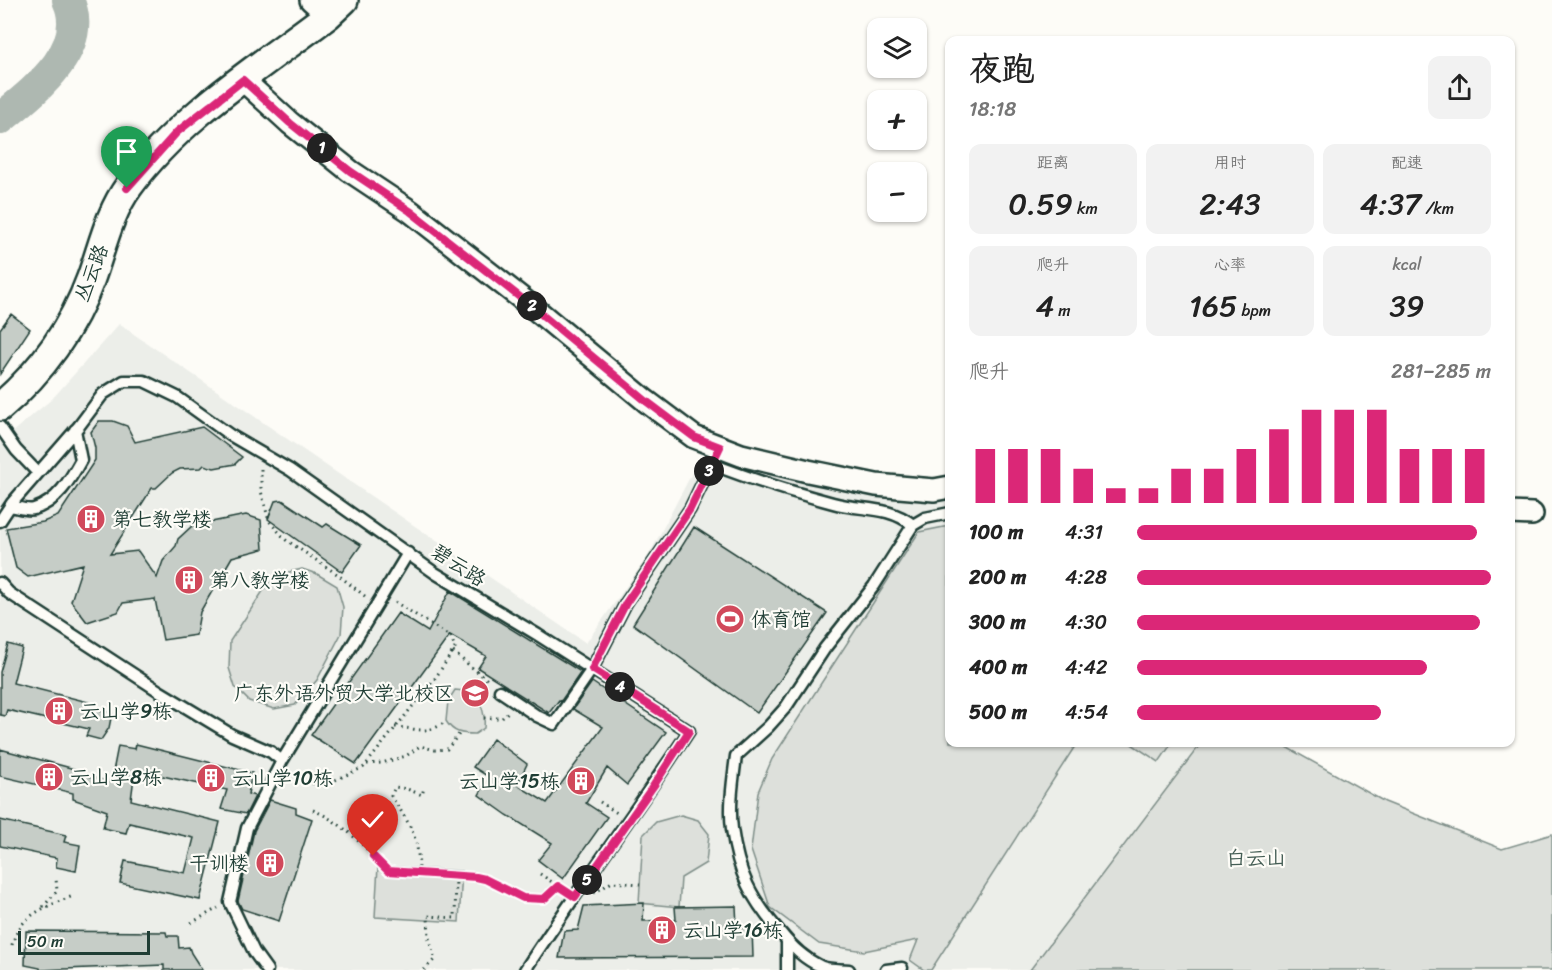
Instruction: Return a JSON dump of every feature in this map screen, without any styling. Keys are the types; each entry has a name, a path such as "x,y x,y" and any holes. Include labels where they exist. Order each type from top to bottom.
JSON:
{"street":[{"name":"丛云路","path":"0,407 46,360 73,321 113,215 127,188 177,132 243,80 328,5"},
{"path":"243,80 290,123 350,171 410,211 716,456 741,455 876,485 934,490 945,488"},
{"path":"1515,513 1532,514"}],"lane":[{"name":"碧云路","path":"0,521 103,394 124,381 144,381 177,398 230,435 291,470 435,573 689,731 525,970"},
{"path":"0,427 16,450 38,473"},
{"path":"10,506 32,510 51,501 69,480 81,460 75,430"},
{"path":"501,691 554,724 592,669 626,603 690,509 716,456 744,476 836,504 900,515 913,525"},
{"path":"849,970 824,968 804,958 787,941 754,899 737,858 732,827 736,756 768,727 786,706 825,648 874,586 913,525 925,518 945,514"},
{"path":"267,970 254,952 230,902 247,828 282,761 408,553"},
{"path":"0,583 9,593 149,685 232,735 271,752 282,761"},
{"path":"787,941 787,970"},
{"path":"886,970 902,968"}],"path":[{"path":"263,454 261,491 269,521 286,540 337,574 376,605"},
{"path":"306,783 318,784 333,781 351,774 366,764 436,677 455,648 451,638 383,594"},
{"path":"453,652 501,691"},
{"path":"484,718 502,718 518,703"},
{"path":"395,727 423,731 437,729 446,721"},
{"path":"366,764 382,763 406,756 420,746 435,750 447,749 460,733"},
{"path":"419,874 417,844 411,825 391,796 395,787 422,795 424,788"},
{"path":"600,802 628,821"},
{"path":"313,810 352,833 388,871 485,879 523,898 544,899 558,886"},
{"path":"540,874 575,897 591,894 612,882 640,884"},
{"path":"424,970 435,959 429,938 428,916 455,918 456,876"},
{"path":"42,908 57,891 56,878"},
{"path":"12,945 15,933 30,915 73,896"},
{"path":"191,923 230,902"}],"shaded area":[{"name":"广东外语外贸大学北校区","path":"119,324 586,643 650,553 701,456 845,491 945,499 945,747 1199,747 1030,970 0,970 0,442 52,399"}],"green space":[{"path":"945,527 945,747 1074,747 931,970 924,970 910,960 918,940 864,951 819,944 770,907 751,850 758,792 772,759 919,532"},
{"path":"302,569 317,574 337,586 343,607 341,634 317,680 295,705 274,709 249,701 235,687 229,668 230,641 267,585 285,573"},
{"path":"455,690 474,696 482,707 484,728 475,734 458,732 446,721 448,701"},
{"path":"1136,747 1169,747 1159,762"},
{"name":"白云山","path":"1198,747 1286,747 1385,802 1502,849 1552,834 1552,970 1030,970"},
{"path":"681,815 698,820 709,834 706,863 681,878 679,907 639,903 643,835 656,822"},
{"path":"378,866 462,871 459,922 375,917"}],"building":[{"path":"11,314 30,329 0,374 0,329"},
{"name":"第七教学楼","path":"99,421 113,421 127,426 135,442 202,427 242,457 235,464 214,468 204,465 201,468 180,469 172,473 156,488 152,488 110,554 138,551 157,578 163,561 176,546 178,539 192,526 246,515 261,520 263,549 232,557 200,612 196,635 163,640 155,599 123,603 118,612 87,622 71,601 83,564 28,577 16,568 6,528 43,522 58,516 95,460 91,432"},
{"path":"282,500 323,527 327,524 361,545 342,572 268,519 275,501"},
{"name":"体育馆","path":"694,527 827,613 757,713 633,624"},
{"path":"450,591 581,672 561,701 559,700 549,713 478,668 486,656 450,635 356,764 311,735 398,613 428,632"},
{"name":"云山学9栋","path":"8,644 22,648 13,683 96,704 96,709 112,713 109,728 101,740 86,736 89,729 7,710 5,716 0,715 0,672"},
{"name":"云山学15栋","path":"592,682 666,732 627,785 607,768 586,803 607,817 563,879 538,860 552,843 479,795 489,777 473,767 493,739 527,764 517,785 547,803 603,727 573,709"},
{"path":"136,744 252,773 248,794 255,796 246,814 221,809 227,790 135,770 131,800 220,822 200,900 120,883 125,861 185,873 194,838 129,823 126,833 103,828 107,811 73,799 73,793 0,776 0,749 82,771 80,774 111,782 118,746 135,749"},
{"name":"干训楼","path":"270,800 296,808 296,813 312,819 279,921 242,909 238,901 254,831"},
{"path":"0,820 66,835 64,842 80,845 76,871 56,867 57,858 0,846"},
{"name":"云山学16栋","path":"644,903 643,921 676,920 675,907 736,906 737,927 752,928 753,957 559,958 564,931 578,930 584,906"},
{"path":"26,931 166,932 167,936 178,936 179,948 189,947 202,970 164,970 164,965 40,970 40,968 25,965"}],"waterway":[{"path":"0,119 42,82 65,52 72,35 73,18 68,0"}],"place":[{"name":"第七教学楼","path":"91,519"},
{"name":"第八教学楼","path":"189,580"},
{"name":"体育馆","path":"730,619"},
{"name":"广东外语外贸大学北校区","path":"475,693"},
{"name":"云山学9栋","path":"59,711"},
{"name":"云山学8栋","path":"49,777"},
{"name":"云山学10栋","path":"211,778"},
{"name":"云山学15栋","path":"581,781"},
{"name":"干训楼","path":"270,863"},
{"name":"云山学16栋","path":"662,930"}],"route":[{"path":"127,188 177,132 243,80 290,123 350,171 410,211 535,309 646,401 694,437 720,447 690,509 626,603 592,669 689,731 575,897 558,886 544,899 523,898 485,879 476,877 388,871 373,856"}]}
